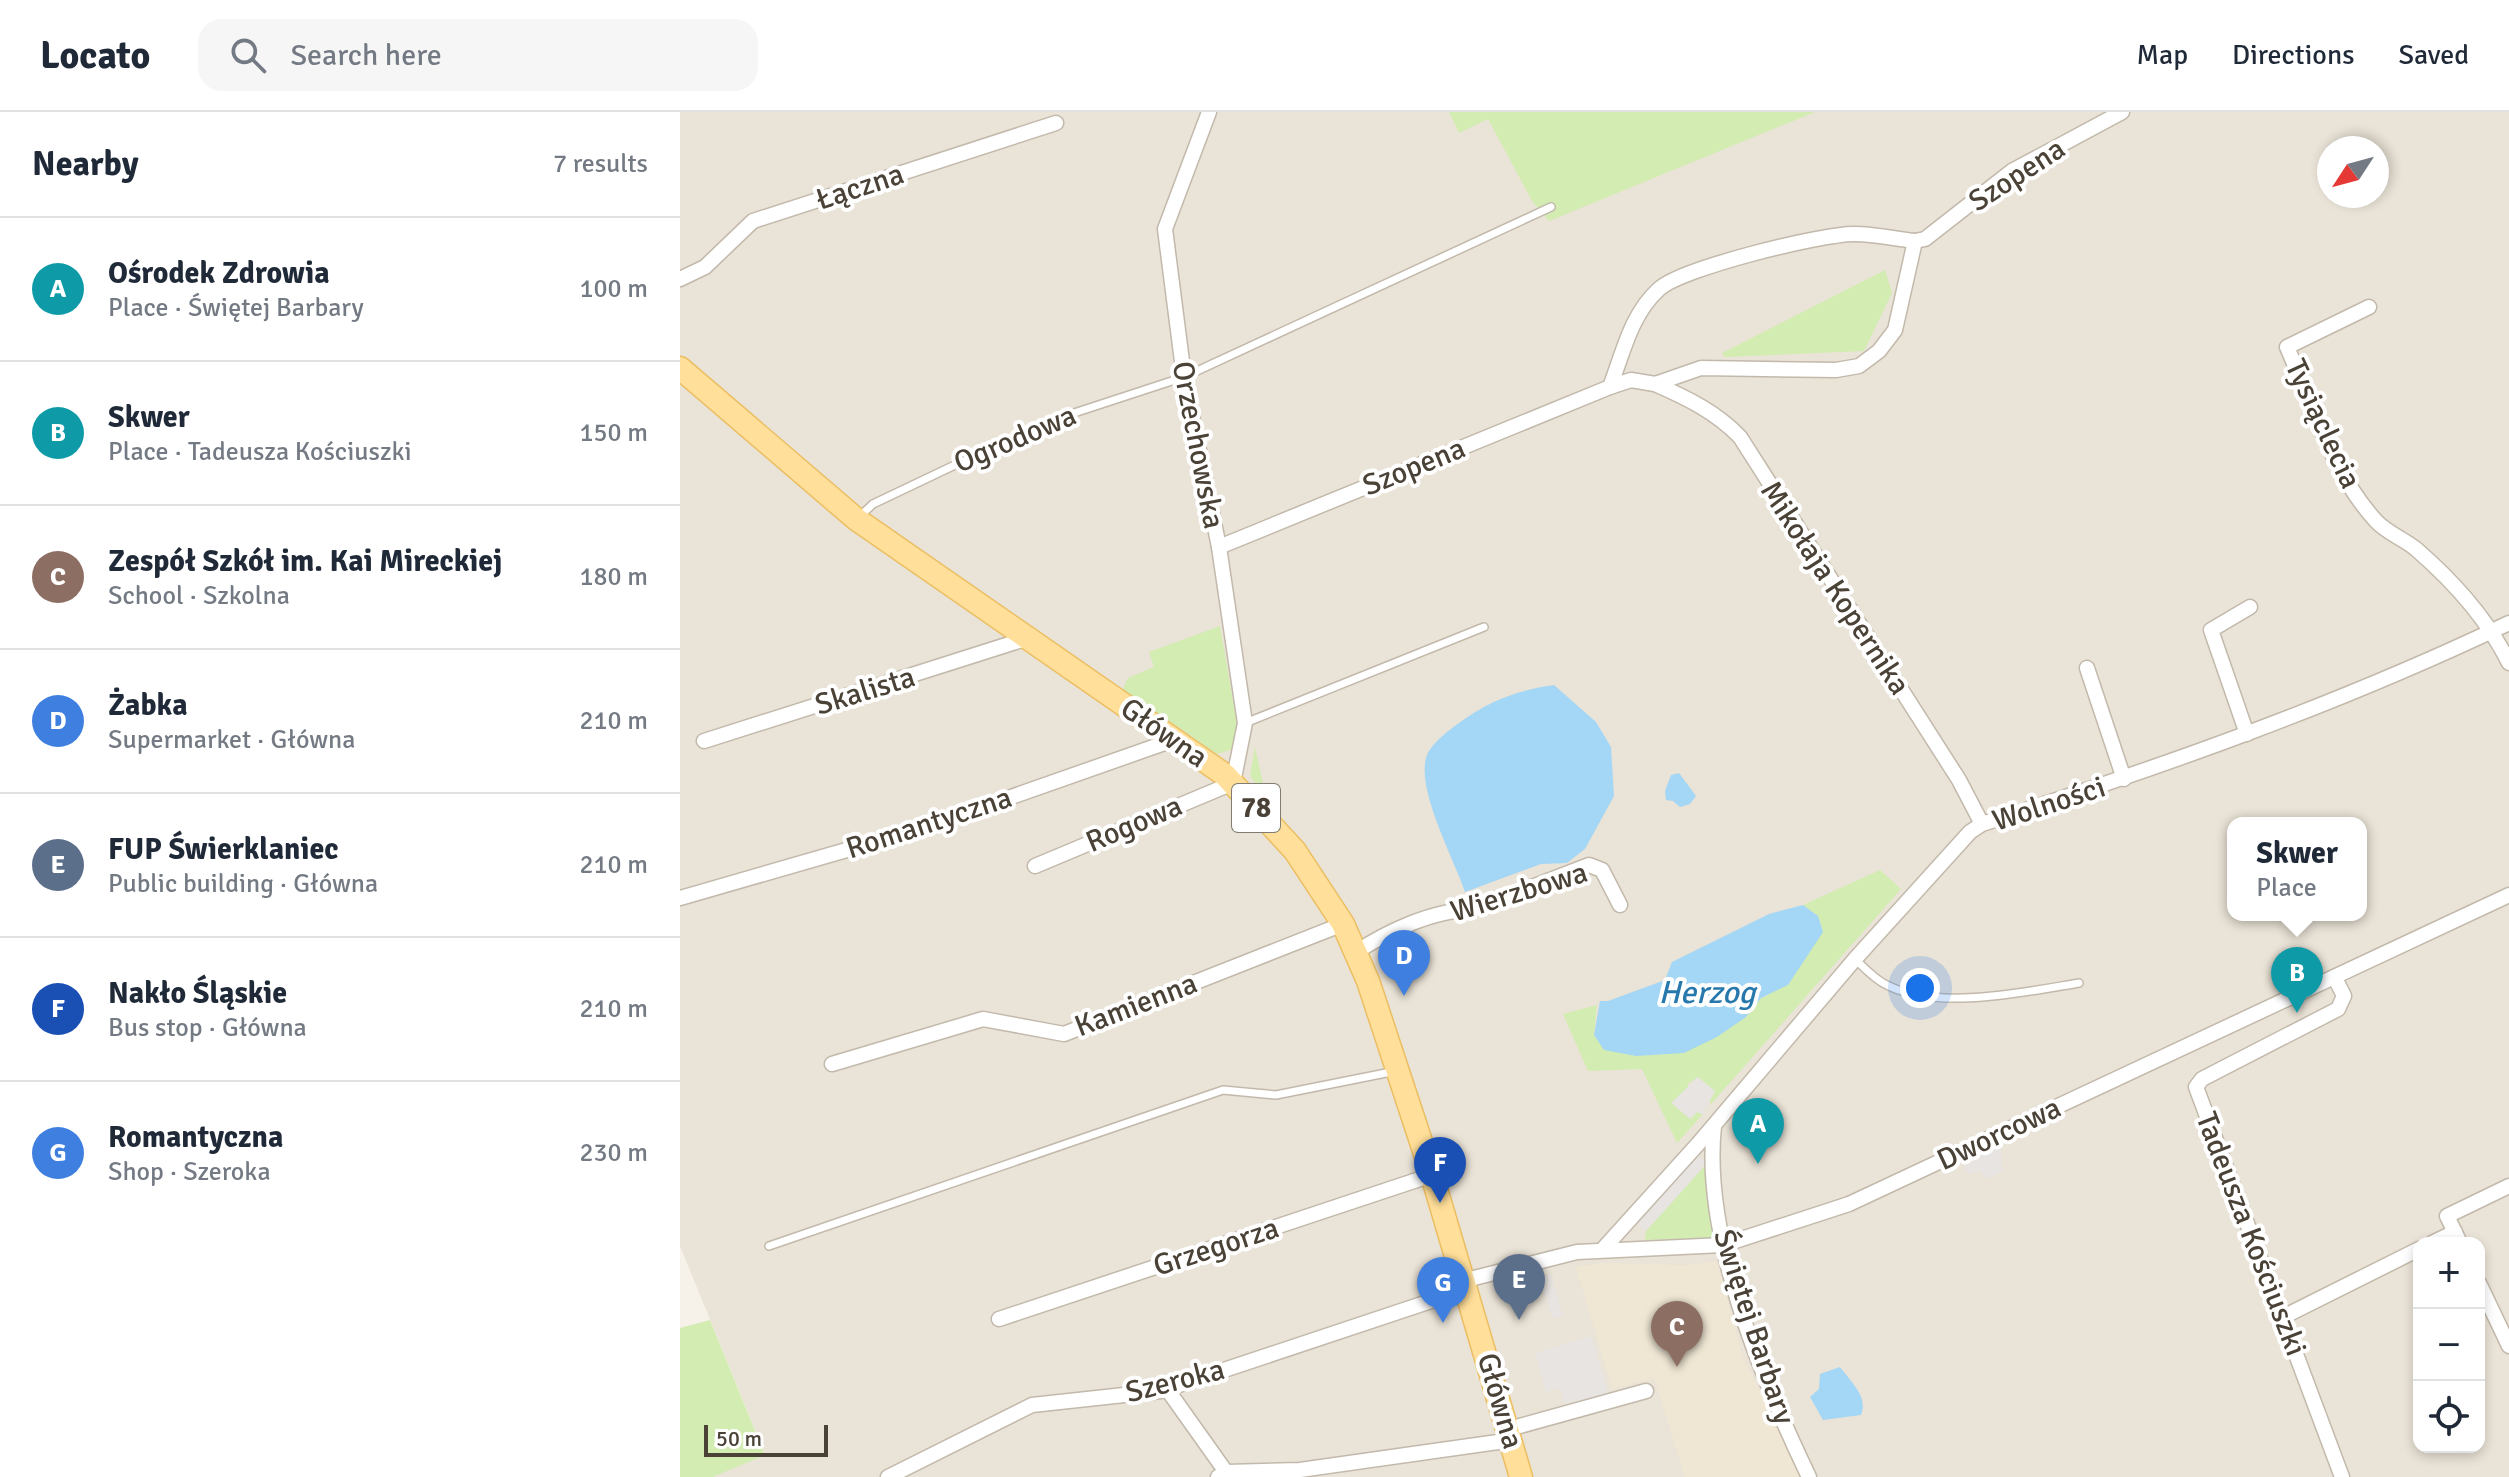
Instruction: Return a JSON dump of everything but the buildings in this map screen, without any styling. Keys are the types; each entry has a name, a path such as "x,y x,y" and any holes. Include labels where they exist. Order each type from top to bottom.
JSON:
{"main road":[{"name":"Główna","path":"680,368 856,519 1025,639 1176,739 1233,783 1295,851 1343,924 1398,1070 1511,1435 1521,1477"}],"street":[{"name":"Orzechowska","path":"1209,112 1165,229 1184,377 1219,547 1245,723 1233,783"},
{"name":"Szopena","path":"1219,547 1631,380 1655,384 1701,368 1836,370 1859,366 1879,351 1895,330 1915,241 1925,239 2012,171 2122,112"},
{"name":"Łączna","path":"680,279 705,267 753,221 1056,123"},
{"path":"1610,387 1635,320 1651,297 1670,280 1800,243 1853,234 1915,241"},
{"name":"Tysiąclecia","path":"2369,307 2287,347 2347,485 2379,524 2415,548 2493,631"},
{"name":"Mikołaja Kopernika","path":"1655,384 1696,402 1727,423 1740,437 1959,780 1982,824"},
{"path":"2247,734 2211,630 2250,607"},
{"name":"Wolności","path":"1604,1248 1714,1126 1855,959 1970,832 1982,824 2124,779 2247,734 2509,623"},
{"path":"2493,631 2509,663"},
{"name":"Skalista","path":"704,741 1025,639"},
{"path":"2087,668 2124,779"},
{"name":"Romantyczna","path":"680,898 923,828 1176,739"},
{"name":"Rogowa","path":"1035,866 1233,783"},
{"name":"Wierzbowa","path":"1355,953 1373,941 1455,910 1472,910 1589,865 1602,870 1620,905"},
{"name":"Dworcowa","path":"1466,1287 1474,1278 1604,1248 1684,1249 1723,1245 1849,1204 2509,895"},
{"name":"Kamienna","path":"832,1064 983,1019 1064,1034 1343,924"},
{"name":"Tadeusza Kościuszki","path":"2335,978 2344,996 2338,1009 2202,1079 2196,1087 2342,1477"},
{"name":"Świętej Barbary","path":"1714,1126 1714,1197 1723,1245 1784,1425 1809,1477"},
{"name":"Grzegorza","path":"999,1319 1432,1175"},
{"path":"2458,1237 2447,1216 2509,1186"},
{"path":"2283,1317 2413,1252"},
{"name":"Szeroka","path":"888,1477 1032,1405 1167,1389 1466,1287"},
{"path":"2485,1296 2509,1346"},
{"path":"1167,1389 1222,1474 1300,1470 1511,1435 1646,1391"}],"lane":[{"name":"Ogrodowa","path":"856,519 873,504 957,464 1071,414 1184,377 1551,207"},
{"path":"1245,723 1484,627"},
{"path":"1855,959 1883,984 1918,995 1990,999 2079,983"},
{"path":"769,1246 1223,1090 1276,1095 1398,1070"}],"shaded area":[{"path":"680,112 2509,112 2509,1477 713,1477 765,1454 680,1246"},
{"path":"1698,1077 1715,1091 1703,1114 1697,1112 1690,1119 1671,1103"},
{"path":"2001,1146 2002,1172 1985,1179 1980,1170 1969,1175 1963,1164"},
{"path":"1698,1155 1707,1163 1646,1231 1637,1223"},
{"path":"1717,1261 1743,1357 1803,1477 1685,1477 1654,1378 1612,1389 1576,1267 1600,1263 1686,1265"},
{"path":"1551,1274 1563,1316 1553,1319 1540,1278"},
{"path":"1592,1336 1608,1394 1564,1404 1560,1388 1546,1392 1535,1353"}],"green space":[{"path":"1449,112 1815,112 1549,221 1532,201 1488,119 1459,133"},
{"path":"1885,270 1892,293 1864,351 1725,357 1722,353"},
{"path":"1220,626 1239,736 1234,749 1217,754 1123,689 1128,678 1154,667 1149,652"},
{"path":"1255,747 1266,797 1250,776"},
{"path":"1880,870 1901,889 1711,1104 1698,1077 1688,1084 1690,1119 1697,1112 1703,1114 1677,1143 1642,1069 1588,1071 1563,1014 1597,1005 1594,1035 1684,1053 1746,1017 1761,998 1767,996 1818,916 1803,905"},
{"path":"1707,1163 1706,1197 1714,1237 1645,1240 1646,1231"},
{"path":"710,1320 765,1455 713,1477 680,1477 680,1328"}],"water":[{"path":"1554,685 1596,722 1611,747 1614,796 1585,849 1567,863 1541,864 1465,892 1431,806 1425,772 1428,753 1445,734 1481,708 1516,693"},
{"path":"1679,773 1696,796 1690,804 1680,807 1666,800 1665,791 1671,775"},
{"name":"Herzog","path":"1803,905 1818,916 1823,932 1788,985 1761,998 1746,1017 1717,1037 1684,1053 1636,1056 1604,1050 1594,1035 1600,1001 1608,1001 1665,980 1672,962 1769,914"},
{"path":"1840,1367 1861,1396 1861,1415 1823,1420 1810,1397 1819,1389 1820,1374"}],"place":[{"name":"Żabka","path":"1404,996"},
{"name":"Skwer","path":"2297,1013"},
{"name":"Ośrodek Zdrowia","path":"1758,1164"},
{"name":"Nakło Śląskie","path":"1440,1203"},
{"name":"FUP Świerklaniec","path":"1519,1320"},
{"name":"Romantyczna","path":"1443,1323"},
{"name":"Zespół Szkół im. Kai Mireckiej","path":"1677,1367"}]}
